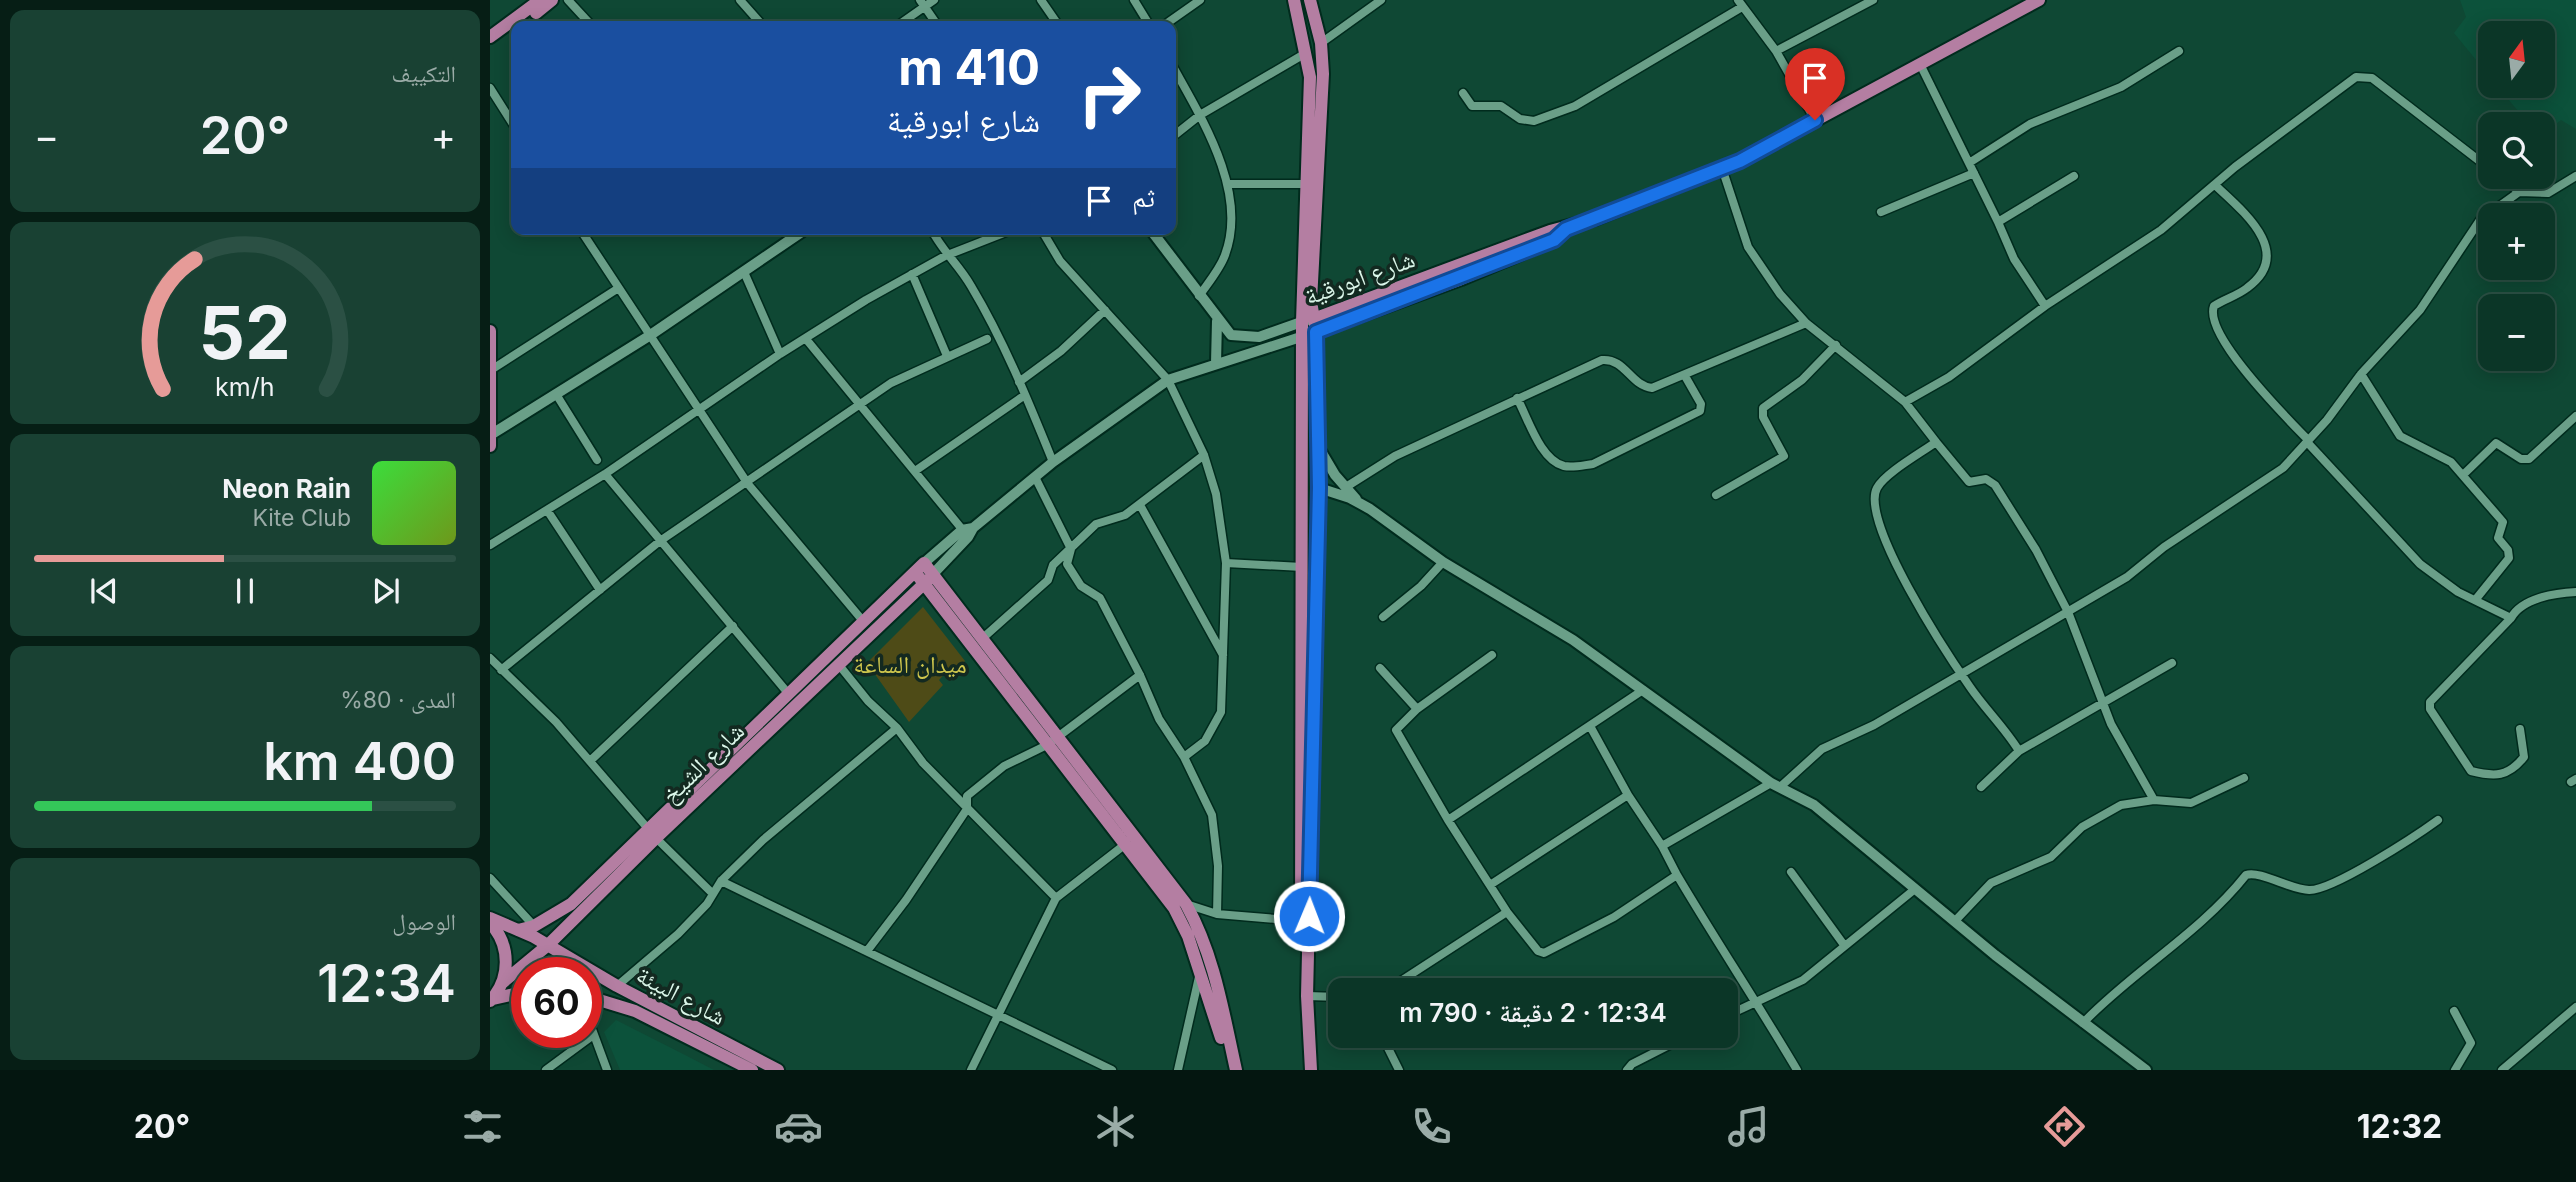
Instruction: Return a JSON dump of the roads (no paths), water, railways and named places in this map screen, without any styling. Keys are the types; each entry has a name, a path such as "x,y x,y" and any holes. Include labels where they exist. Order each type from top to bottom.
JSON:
{"main road":[{"path":"512,21 540,0"},
{"path":"525,21 552,0"},
{"path":"1294,0 1310,77 1305,184 1310,324 1319,448 1307,996 1309,1070"},
{"path":"1309,1070 1300,921 1302,336 1310,324 1323,74 1321,43 1310,0"},
{"name":"شارع ابورقية","path":"1310,324 1472,274 1554,240 1566,229 1722,168 2039,0"},
{"path":"490,37 511,21"},
{"path":"490,45 511,31"},
{"path":"490,331 491,440"},
{"path":"1302,487 1319,488"},
{"path":"919,567 1052,741 1186,904 1202,934 1217,976 1233,1070"},
{"name":"شارع الشيخ","path":"502,983 548,945 787,692 919,567"},
{"path":"929,579 984,637 1123,846 1174,908 1188,936 1233,1070"},
{"name":"شارع الشيخ","path":"518,930 534,926 571,904 839,665 929,579"},
{"path":"490,920 504,946 506,965 502,983 491,1000"},
{"name":"شارع البيئة","path":"490,920 518,930 566,957"},
{"name":"شارع البيئة","path":"602,977 737,1056 752,1070"},
{"path":"491,1000 511,995"},
{"name":"شارع البيئة","path":"602,1001 778,1070"}],"street":[{"path":"568,0 587,21"},
{"path":"740,0 758,21"},
{"path":"902,21 922,3 934,0"},
{"path":"1041,0 1056,21"},
{"path":"1134,0 1147,21"},
{"path":"1170,21 1200,0"},
{"path":"1321,43 1381,0"},
{"path":"1776,51 1874,0"},
{"path":"922,3 935,21"},
{"path":"1463,93 1472,106 1496,105 1520,119 1546,118 1575,106 1740,4 1776,51 1815,120"},
{"path":"1969,163 2030,124 2121,87 2179,51"},
{"path":"1176,134 1200,115 1306,53"},
{"path":"1920,64 2014,259 2045,306"},
{"path":"1176,72 1200,115 1227,184 1231,217 1225,256 1199,296"},
{"path":"1905,402 1949,377 2045,306 2123,257 2235,167 2362,75 2372,78 2478,160"},
{"path":"490,88 511,121"},
{"path":"1722,168 1748,247 1780,294 1806,323 1905,402 1969,482 1986,479 1995,485 2036,550 2068,612 2102,702 2154,800"},
{"path":"1881,212 1974,173"},
{"path":"1998,222 2074,176"},
{"path":"1662,846 1776,785 1822,749 1874,725 1963,675 2127,577 2164,547 2283,468 2361,374 2420,310 2480,220 2519,192 2548,193 2576,176"},
{"path":"1227,184 1305,184"},
{"path":"2215,185 2251,221 2266,247 2268,258 2260,277 2246,289 2214,306 2213,319 2245,373 2420,564 2458,592 2511,618"},
{"path":"2515,189 2519,192"},
{"path":"584,235 748,484 863,621"},
{"path":"491,440 797,235"},
{"path":"934,235 945,256 971,286 1019,382 1053,462"},
{"path":"490,545 605,474 780,354 945,256 999,235"},
{"path":"1045,235 1060,261 1168,380 1204,455 1216,494 1226,563 1225,658 1219,719 1205,741 1184,757"},
{"name":"شارع ابورقية","path":"1154,235 1231,335 1249,338 1310,324"},
{"path":"744,272 780,354"},
{"path":"912,274 947,356"},
{"path":"491,370 617,289"},
{"path":"1019,382 1061,351 1105,310"},
{"path":"1216,363 1217,318"},
{"path":"1346,488 1395,456 1602,360 1615,360 1647,388 1685,376 1806,323"},
{"name":"شارع ابورقية","path":"967,532 1053,462 1168,380 1302,336"},
{"path":"806,339 967,532"},
{"path":"501,670 660,541 748,484 891,383 987,339"},
{"path":"1716,495 1784,456 1763,417 1763,408 1802,380 1836,345"},
{"path":"2361,374 2400,436 2444,457 2464,474 2503,522 2498,538 2508,550 2510,558 2476,599"},
{"path":"1517,398 1550,457 1565,466 1576,467 1592,464 1700,411 1701,404 1685,376"},
{"path":"556,394 597,460"},
{"path":"915,471 1025,395"},
{"path":"2464,474 2498,443 2521,459 2533,457 2576,416"},
{"path":"1936,442 1884,480 1875,496 1878,518 1892,557 1924,616 2019,751"},
{"path":"1319,448 1346,488 1361,503 1443,562 1573,640 1776,785 1814,805 1914,889 2082,1023 2146,1070"},
{"path":"984,637 1048,580 1053,565 1096,524 1125,515 1204,455"},
{"path":"605,474 787,692"},
{"path":"1035,477 1071,549 1067,564 1081,586 1100,598 1140,675 1159,719 1184,757 1212,815 1218,866 1217,914"},
{"path":"1319,488 1361,503"},
{"path":"1140,505 1225,658"},
{"path":"547,510 600,590"},
{"path":"919,567 967,532"},
{"path":"929,579 967,532"},
{"path":"1383,617 1420,586 1443,562"},
{"path":"1226,563 1302,566"},
{"path":"2521,729 2524,757 2514,770 2502,776 2471,771 2429,706 2433,696 2515,611 2534,601 2576,592"},
{"path":"590,761 733,625"},
{"path":"1492,655 1417,709 1396,733 1507,912 1538,951 1544,953 1614,917 1677,875"},
{"path":"490,658 556,722 652,833 713,894"},
{"path":"1981,787 2019,751 2172,663"},
{"path":"839,665 868,701 897,728 923,763 1056,898"},
{"path":"1380,668 1417,709"},
{"path":"867,951 906,900 967,809 967,796 1004,766 1052,741 1140,675"},
{"path":"1448,820 1643,690"},
{"path":"1590,726 1725,958 1755,1000 1797,1070"},
{"path":"617,986 678,934 713,894 721,880 762,840 897,728"},
{"path":"1955,921 1991,883 2051,857 2082,827 2121,805 2154,800 2191,803 2244,778"},
{"path":"1490,885 1628,795"},
{"path":"2082,1023 2108,997 2184,940 2246,875 2255,873 2292,887 2315,889 2356,871 2438,820"},
{"path":"971,1070 1056,898 1123,846"},
{"path":"1791,872 1844,945"},
{"path":"490,878 534,926"},
{"path":"721,880 1112,1070"},
{"path":"1738,1009 1803,980 1914,889"},
{"path":"1186,904 1217,914 1300,921"},
{"path":"1405,978 1507,912"},
{"path":"1178,1070 1201,972"},
{"path":"1307,996 1328,997"},
{"path":"2502,1070 2576,1007"},
{"path":"2454,1011 2471,1043 2455,1070"},
{"path":"546,1070 575,1048"},
{"path":"598,1048 607,1070"},
{"path":"1388,1048 1399,1070"},
{"path":"1627,1070 1632,1064 1663,1048"}],"park label":[{"name":"ميدان الساعة","path":"910,665"}]}
